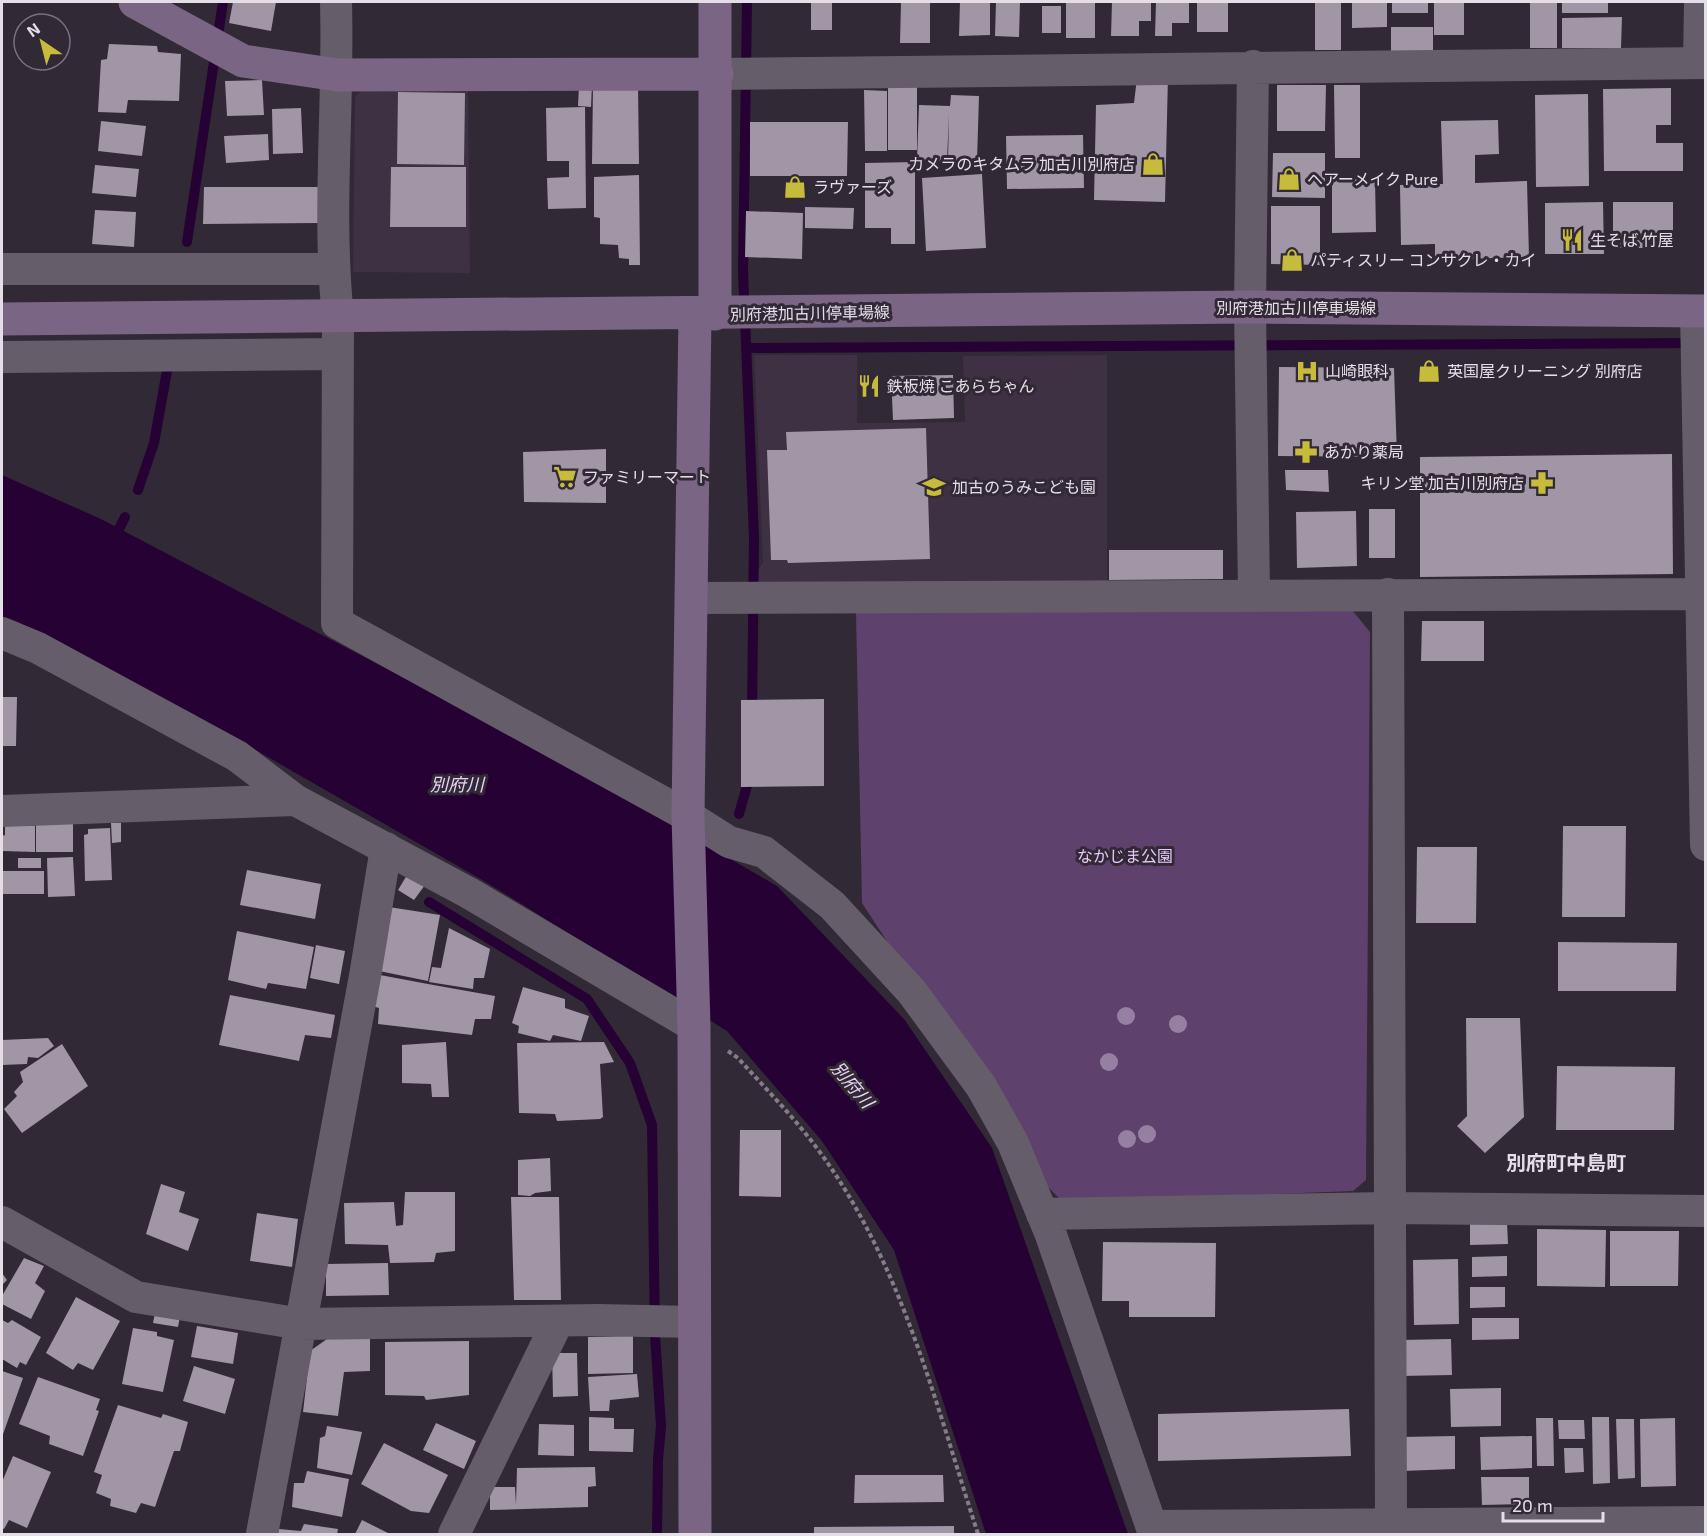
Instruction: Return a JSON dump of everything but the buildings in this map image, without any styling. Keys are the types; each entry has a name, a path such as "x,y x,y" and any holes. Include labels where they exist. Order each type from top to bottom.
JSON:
{"street":[{"path":"135,2 243,61 338,75 720,74 1253,66 1702,63 1700,2"},
{"path":"336,2 338,75 333,269 338,317 337,623 688,816 729,842 764,852 832,906 912,992 981,1086 1013,1143 1042,1215 1153,1530 1391,1524 1438,1529 1706,1522"},
{"name":"別府港加古川停車場線","path":"715,2 720,74 711,314 1251,307 1701,310"},
{"path":"1253,66 1251,307 1254,594"},
{"path":"2,269 333,269"},
{"path":"1701,310 1696,361 1706,845"},
{"path":"2,319 711,314 691,598 688,816 694,1026 695,1534"},
{"path":"2,357 338,354"},
{"path":"1388,594 1391,1524"},
{"path":"691,598 1701,594"},
{"path":"2,633 38,648 237,756 295,801 469,893 694,1026"},
{"path":"2,811 295,801"},
{"path":"261,1534 386,848"},
{"path":"1042,1215 1389,1208 1706,1212"},
{"path":"2,1222 136,1297 301,1324 694,1322"},
{"path":"454,1534 558,1321"}],"path":[{"path":"694,1026 738,1058 813,1144 876,1248 921,1359 978,1534"}],"shaded area":[{"path":"369,82 468,86 470,273 353,272 355,97"},
{"name":"加古のうみこども園","path":"754,355 857,355 857,423 965,422 963,356 1107,355 1107,581 750,585 763,562"}],"green space":[{"name":"なかじま公園","path":"1352,610 1370,632 1366,1180 1353,1191 1063,1202 1046,1185 862,903 856,613"}],"water":[{"name":"別府川","path":"2,475 101,519 556,758 777,886 904,1019 992,1148 1128,1534 986,1534 894,1250 822,1141 727,1031 484,881 191,713 2,622"}],"waterway":[{"path":"187,242 223,2"},
{"path":"747,2 743,271 754,537 752,712"},
{"path":"747,348 1695,343"},
{"path":"138,490 154,443 167,371"},
{"path":"113,541 125,517"},
{"path":"739,814 750,775"},
{"path":"429,902 587,999 630,1063 652,1125 655,1335 661,1426 657,1534"}],"place":[{"name":"カメラのキタムラ 加古川別府店","path":"1153,164"},
{"name":"ヘアーメイク Pure","path":"1289,179"},
{"name":"ラヴァーズ","path":"795,187"},
{"name":"生そば 竹屋","path":"1572,240"},
{"name":"パティスリー コンサクレ・カイ","path":"1292,260"},
{"name":"山崎眼科","path":"1307,371"},
{"name":"英国屋クリーニング 別府店","path":"1429,371"},
{"name":"鉄板焼 こあらちゃん","path":"869,386"},
{"name":"あかり薬局","path":"1306,452"},
{"name":"ファミリーマート","path":"565,477"},
{"name":"キリン堂 加古川別府店","path":"1542,483"},
{"name":"加古のうみこども園","path":"934,487"}],"district":[{"name":"別府町中島町","path":"1566,1163"}]}
